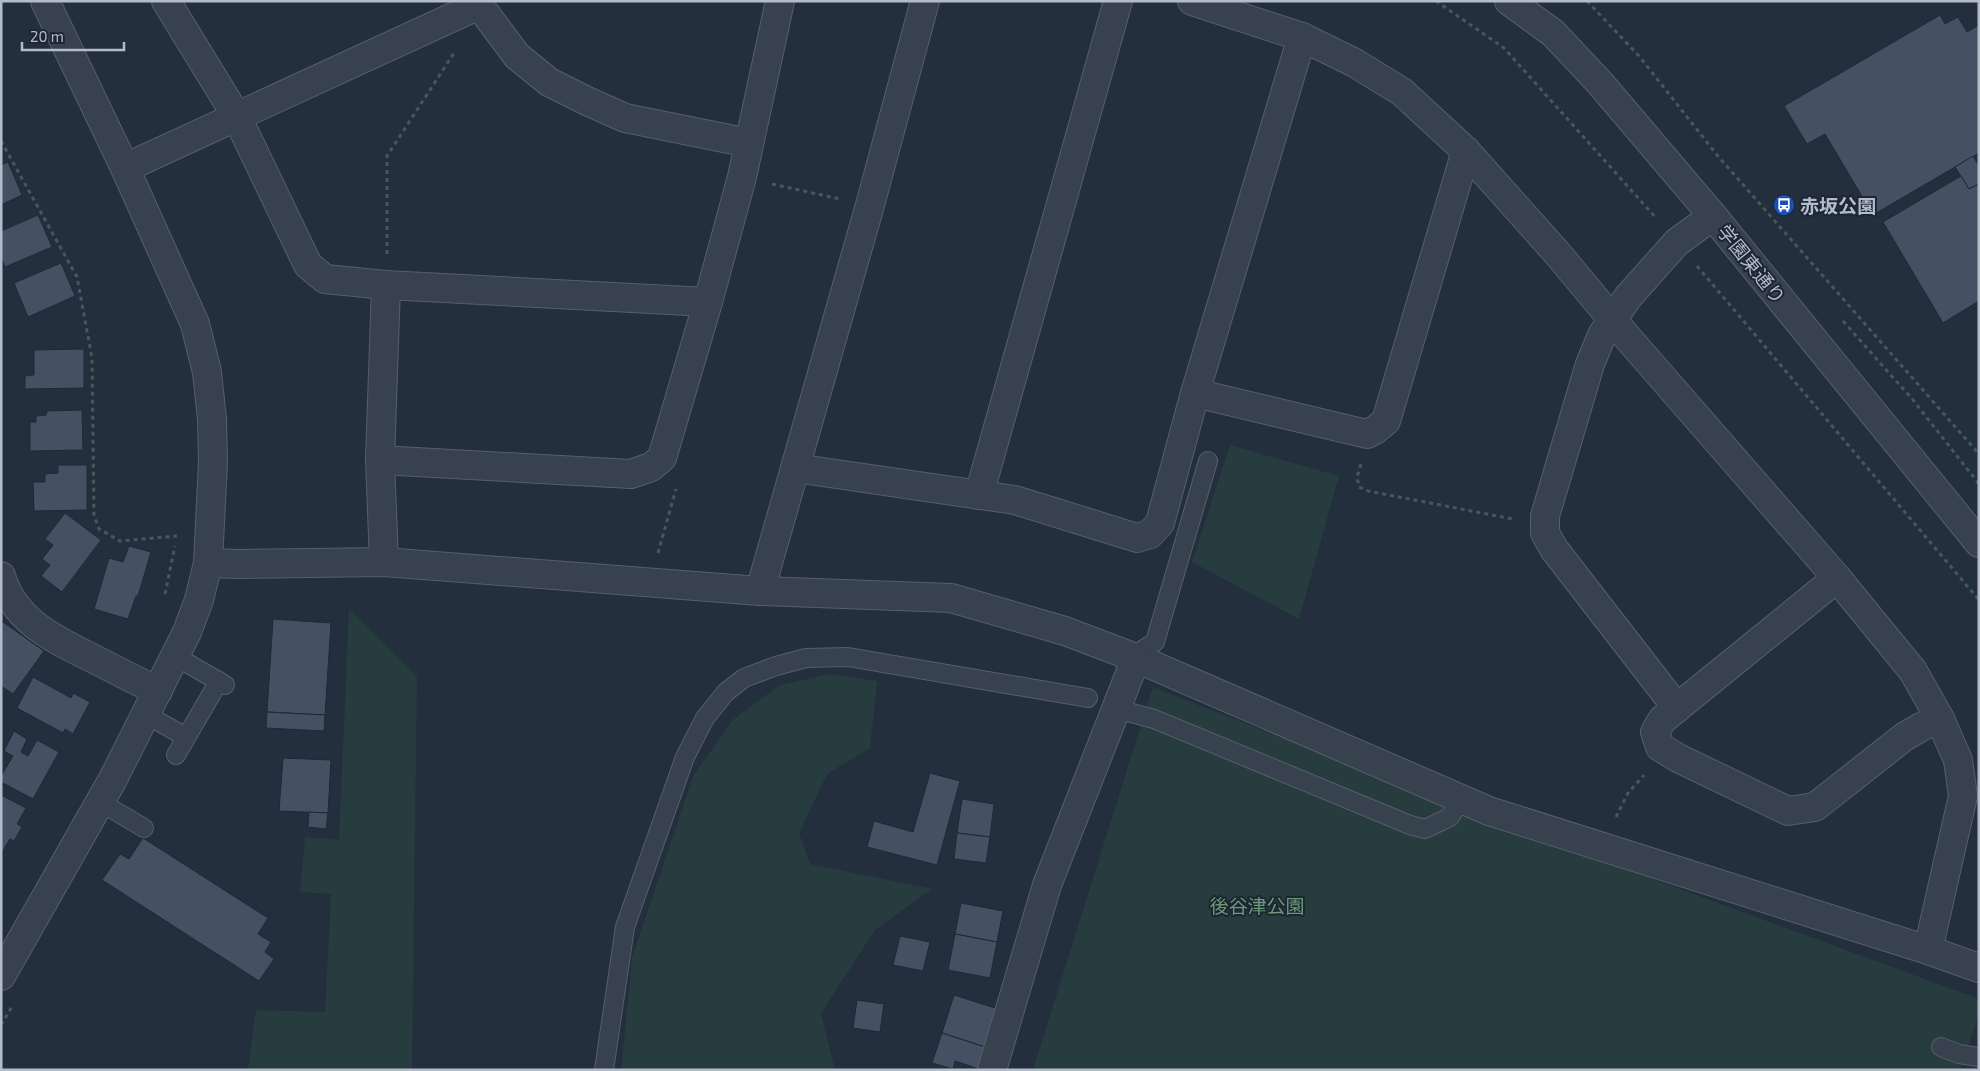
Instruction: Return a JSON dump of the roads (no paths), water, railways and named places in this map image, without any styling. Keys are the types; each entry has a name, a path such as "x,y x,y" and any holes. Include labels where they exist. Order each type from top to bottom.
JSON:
{"street":[{"path":"1,976 100,802 187,632 199,600 208,563 213,462 212,419 207,372 195,324 125,168 45,1"},
{"path":"166,1 237,117 308,265 325,279 386,285 708,302"},
{"path":"380,460 631,474 651,467 662,458 708,302 742,177 780,1"},
{"path":"760,591 870,205 925,1"},
{"path":"979,495 1118,1"},
{"path":"1192,1 1302,37 1355,63 1402,92 1466,151 1557,253 1837,578 1913,672 1940,719 1958,760 1963,796 1928,950"},
{"name":"学園東通り","path":"1509,1 1553,33 1600,83 1713,216 1979,542"},
{"path":"125,168 480,3 517,56 549,82 587,102 625,118 749,143"},
{"path":"795,468 1015,500 1137,538 1150,534 1160,523 1195,393 1302,37"},
{"path":"1195,393 1367,434 1386,421 1466,151"},
{"path":"1677,708 1554,549 1546,533 1545,516 1590,364 1602,335 1628,297 1677,242 1713,216"},
{"path":"384,562 380,460 386,285"},
{"path":"208,563 384,562 760,591 951,598 1065,631 1136,658 1489,811 1928,950 1979,968"},
{"path":"1,576 16,605 31,623 152,703"},
{"path":"1837,578 1662,720 1655,732 1660,746 1678,758 1788,812 1815,807 1904,738 1921,727 1940,719"},
{"path":"992,1070 1047,885 1136,658"}],"lane":[{"path":"1136,658 1144,649 1155,642 1208,461"},
{"path":"175,656 222,683 176,754"},
{"path":"604,1070 625,926 682,766 705,718 726,692 744,678 776,666 806,658 848,657 1088,698"},
{"path":"152,703 186,737"},
{"path":"1128,712 1154,720 1410,825 1425,829 1450,817 1461,799"},
{"path":"100,802 144,828"},
{"path":"1941,1047 1959,1054 1979,1057"}],"place":[{"name":"赤坂公園","path":"1784,205"}],"park label":[{"name":"後谷津公園","path":"1257,905"}]}
